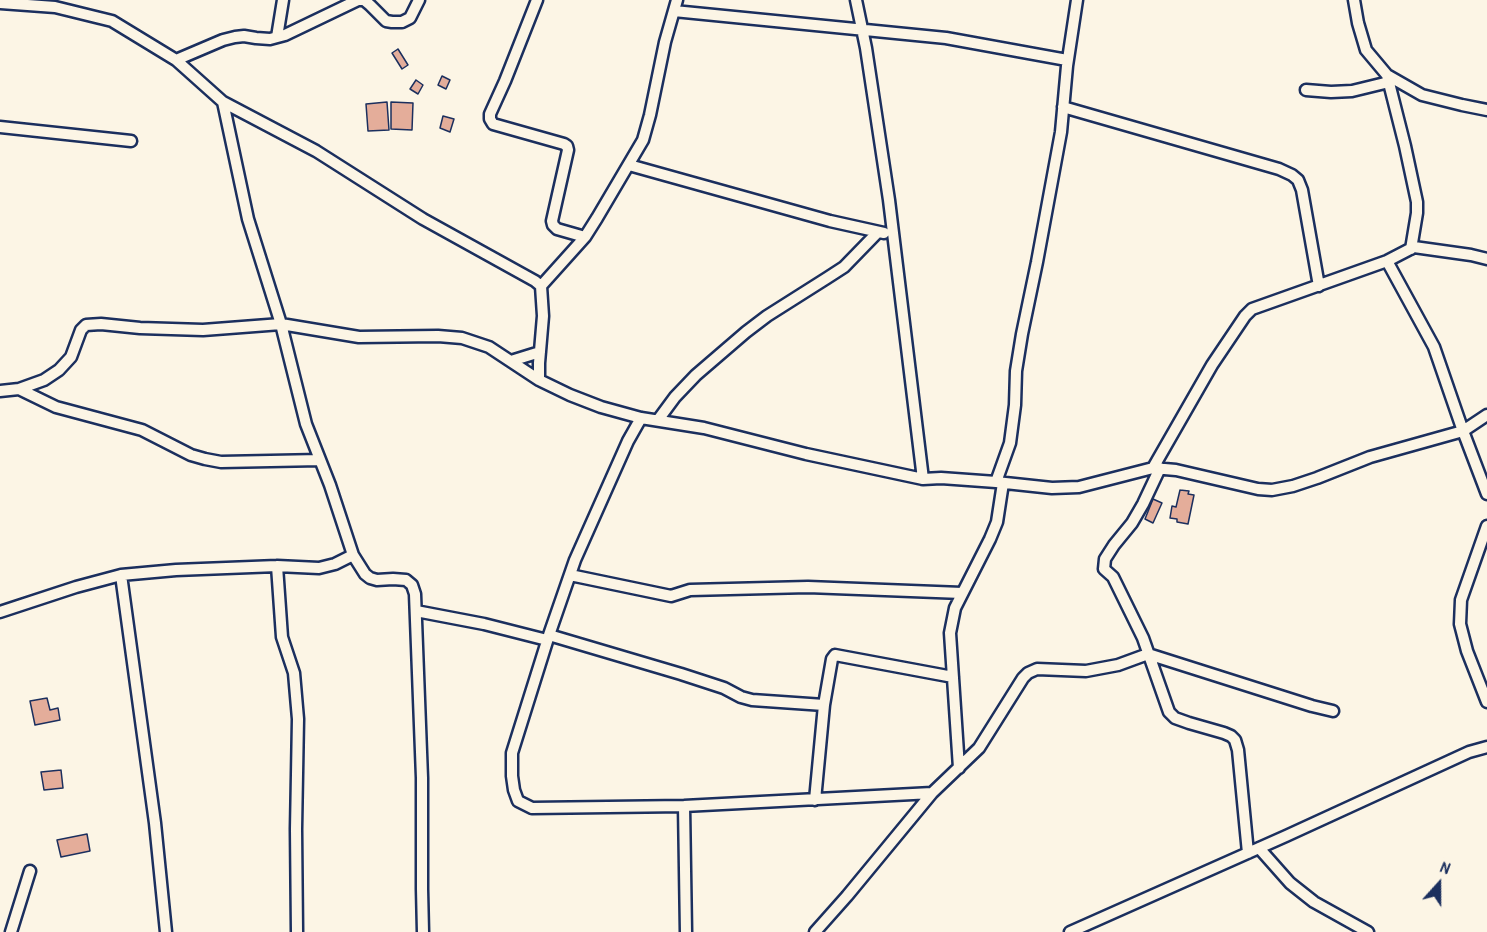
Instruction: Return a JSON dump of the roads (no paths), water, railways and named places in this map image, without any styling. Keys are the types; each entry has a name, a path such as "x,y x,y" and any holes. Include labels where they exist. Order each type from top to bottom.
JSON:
{"street":[{"path":"277,37 283,0"},
{"path":"176,60 235,36 270,39 285,35 358,0 364,0 386,21 402,22 410,18 419,0"},
{"path":"537,0 490,114 490,119 493,124 567,146 552,221 557,229 585,237"},
{"path":"855,0 867,48 894,236 923,479"},
{"path":"959,768 950,633 955,608 997,522 1000,483 1010,443 1015,405 1018,362 1061,132 1067,60 1077,0"},
{"path":"1354,0 1366,50 1388,79 1417,201 1411,249"},
{"path":"0,3 55,7 112,21 176,60 223,102 316,151 423,219 528,276 541,286"},
{"path":"539,380 543,316 541,286 585,237 643,140 675,5 862,30 946,38 1067,60"},
{"path":"1306,90 1352,91 1388,79 1422,95 1487,110"},
{"path":"223,102 248,219 281,324 306,424 330,485 353,555 370,578 406,580 412,585 415,594 422,777 423,932"},
{"path":"1063,107 1279,168 1292,175 1298,180 1302,189 1319,285"},
{"path":"0,127 131,141"},
{"path":"629,165 830,221 894,236"},
{"path":"658,420 675,397 696,375 746,332 844,267 878,232"},
{"path":"1368,932 1314,902 1290,883 1272,863 1253,851 1235,740 1224,733 1175,718 1169,712 1143,638 1113,577 1104,569 1105,559 1138,513 1157,468 1212,365 1252,309 1387,261 1418,247 1487,259"},
{"path":"1387,261 1434,347 1487,494"},
{"path":"0,391 19,389 44,380 59,370 71,357 81,330 86,325 202,330 281,324 358,337 462,338 489,347 539,380 585,401 641,418 704,428 806,454 923,479 941,478 1052,488 1079,486 1157,468 1272,490 1317,478 1370,457 1463,431 1487,415"},
{"path":"511,362 540,352"},
{"path":"19,389 56,407 142,430 190,455 205,459 221,462 320,460"},
{"path":"641,418 615,468 574,560 548,638 513,753 512,776 518,801 532,808 684,806 932,793"},
{"path":"1487,525 1461,600 1460,624 1467,651 1487,702"},
{"path":"0,612 121,575 176,570 277,566 320,568 353,555"},
{"path":"277,566 282,637 294,673 298,719 297,932"},
{"path":"121,575 155,823 166,932"},
{"path":"570,575 671,596 690,590 808,587 962,593"},
{"path":"416,611 548,638 681,674 752,700 824,705"},
{"path":"815,932 932,793 979,748 1023,678 1037,669 1086,671 1118,665 1148,654 1333,711"},
{"path":"815,800 824,705 832,659 835,655 953,677"},
{"path":"1070,932 1469,752 1487,747"},
{"path":"684,806 686,932"},
{"path":"1272,863 1273,842"},
{"path":"11,932 30,871"}]}
